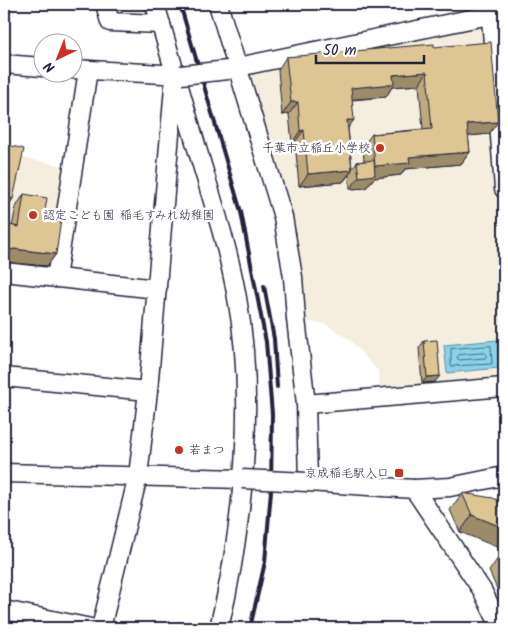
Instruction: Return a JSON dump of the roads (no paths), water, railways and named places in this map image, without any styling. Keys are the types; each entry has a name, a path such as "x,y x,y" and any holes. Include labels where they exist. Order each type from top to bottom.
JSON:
{"street":[{"path":"105,4 110,22 161,24"},
{"path":"156,4 228,255 238,300 244,351 245,454 231,579 220,628"},
{"path":"218,4 233,69 283,217 293,277 306,404 308,482"},
{"path":"82,70 178,76 233,69 496,10 504,189"},
{"path":"4,64 32,66"},
{"path":"101,628 138,476 178,76"},
{"path":"56,278 79,82"},
{"path":"4,272 157,289"},
{"path":"4,377 148,391"},
{"path":"306,404 504,387"},
{"path":"4,474 242,479 414,489 450,487 504,476"},
{"path":"414,489 482,590 500,628"},
{"path":"4,610 91,628"}],"water":[{"path":"497,340 499,368 447,373 444,345"}],"railway":[{"path":"180,4 241,212 266,342 272,414 271,491 265,562 250,628"},
{"path":"264,286 274,339 277,387"}],"place":[{"name":"千葉市立稲丘小学校","path":"380,148"},
{"name":"認定こども園 稲毛すみれ幼稚園","path":"33,215"},
{"name":"若まつ","path":"179,450"},
{"name":"京成稲毛駅入口","path":"399,473"}]}
